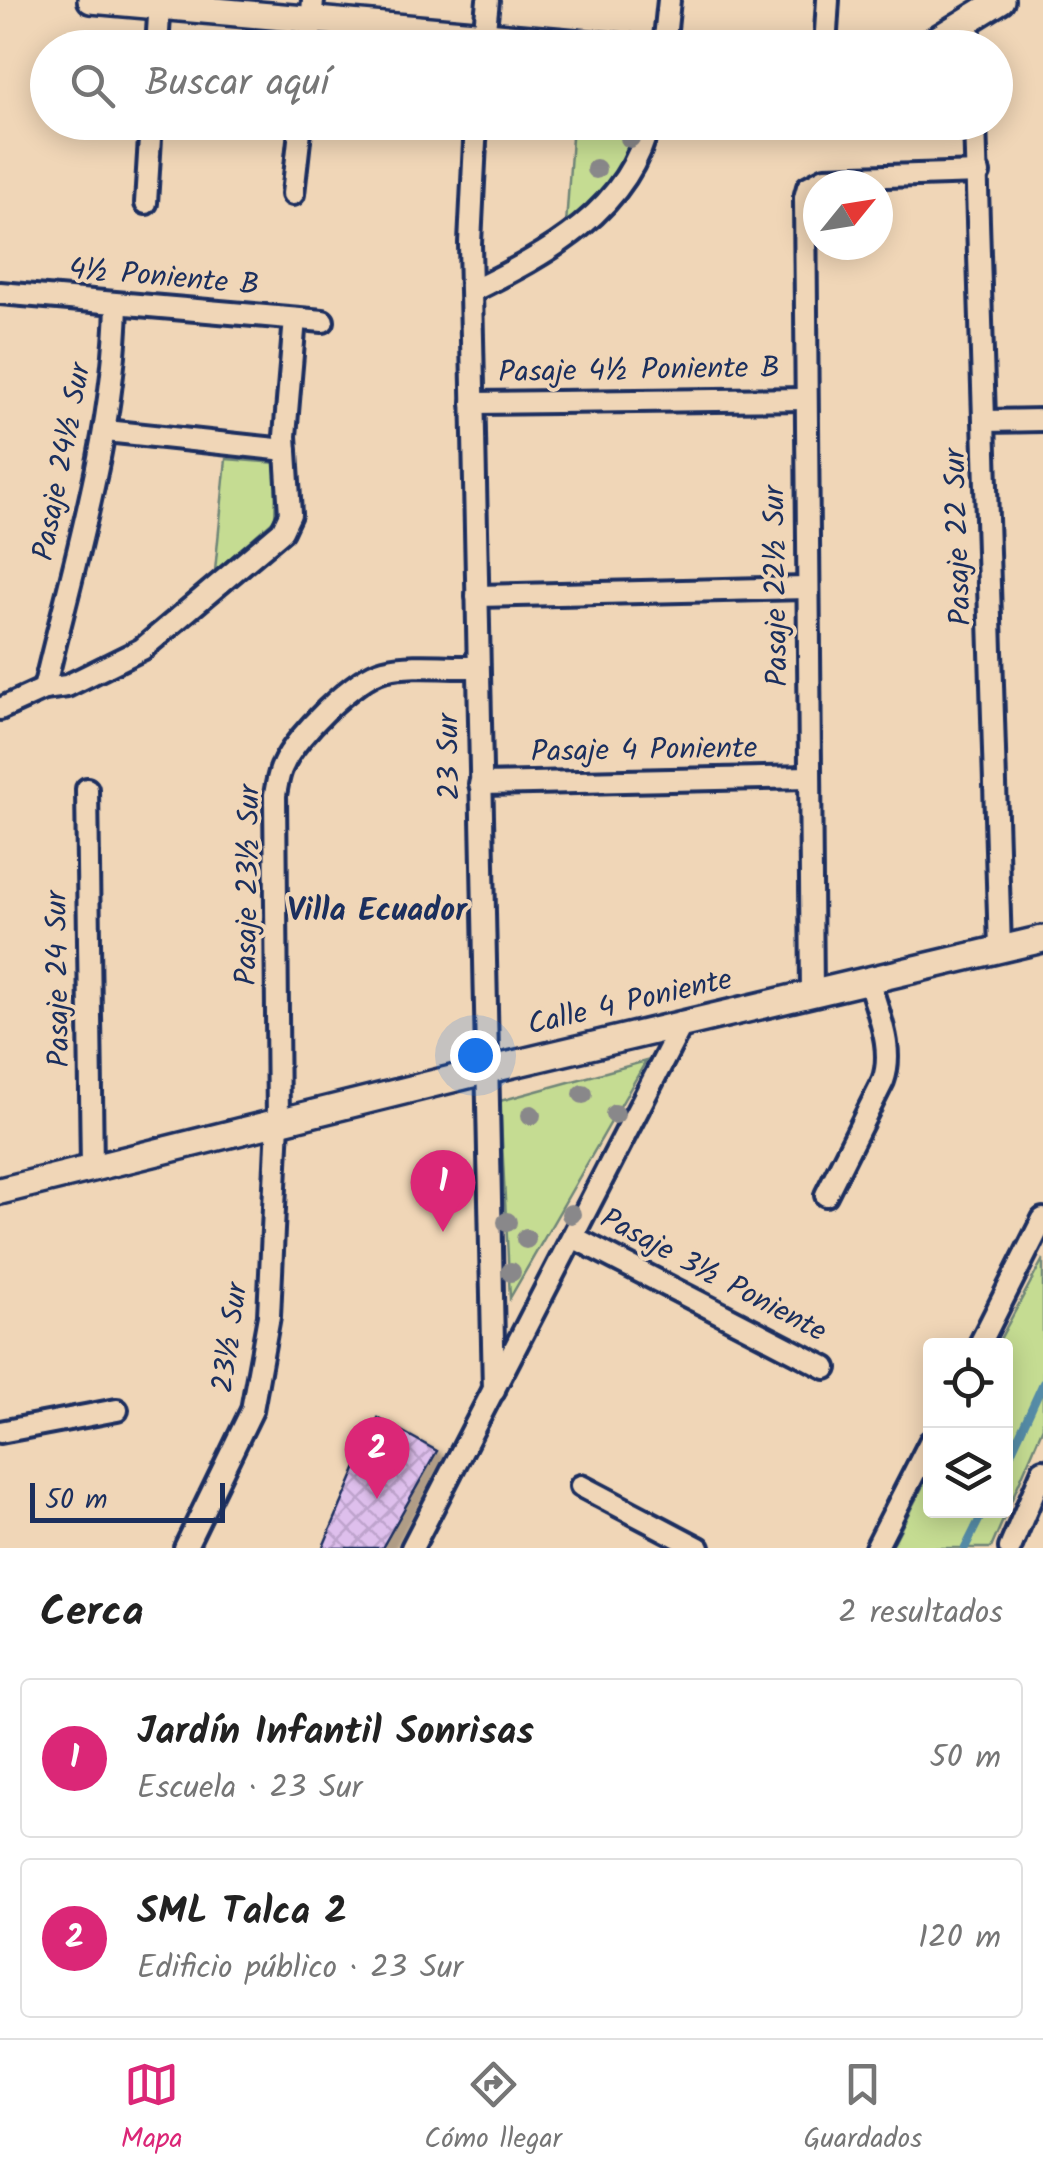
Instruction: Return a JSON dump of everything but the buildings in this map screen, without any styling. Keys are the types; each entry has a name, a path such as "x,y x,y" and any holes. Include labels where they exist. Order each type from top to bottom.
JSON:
{"street":[{"path":"91,0 312,10 423,30"},
{"path":"485,30 488,0"},
{"path":"666,30 669,0"},
{"path":"826,30 828,0"},
{"path":"953,30 1001,0"},
{"path":"158,30 160,3"},
{"path":"968,21 969,30"},
{"path":"146,203 151,140"},
{"path":"293,194 299,140"},
{"name":"23 Sur","path":"475,140 470,201 484,1071 494,1391"},
{"path":"472,291 530,263 587,220 616,192 643,140"},
{"name":"Pasaje 22 Sur","path":"976,140 1000,950"},
{"name":"Pasaje 22½ Sur","path":"812,994 804,216 808,187 836,177 979,173"},
{"name":"4½ Poniente B","path":"0,293 323,321"},
{"name":"Pasaje 24½ Sur","path":"44,689 106,431 118,304"},
{"path":"0,709 44,689 67,686 142,649 276,538 290,514 286,450 295,319"},
{"name":"Pasaje 4½ Poniente B","path":"474,403 805,399"},
{"path":"986,421 1043,420"},
{"path":"106,431 286,450"},
{"path":"477,596 808,588"},
{"name":"Pasaje 23½ Sur","path":"278,1122 276,795 282,765 297,742 358,682 372,674 396,668 478,668"},
{"name":"Pasaje 4 Poniente","path":"480,784 810,777"},
{"name":"Pasaje 24 Sur","path":"87,789 92,1168"},
{"name":"Calle 4 Poniente","path":"0,1191 1043,939"},
{"path":"826,1194 888,1064 869,980"},
{"name":"23 Sur","path":"412,1548 682,1024"},
{"name":"23½ Sur","path":"185,1548 252,1410 260,1376 269,1316 278,1122"},
{"path":"983,1338 1043,1219"},
{"name":"Pasaje 3½ Poniente","path":"573,1236 826,1368"},
{"path":"0,1432 117,1410"},
{"path":"876,1548 923,1456"},
{"path":"1010,1548 1038,1493 1043,1470"},
{"path":"581,1486 699,1548"}],"green space":[{"path":"572,140 634,140 617,189 566,225"},
{"path":"226,459 277,463 275,519 215,571"},
{"path":"646,1061 510,1298 500,1101"},
{"path":"1043,1259 1043,1427 1013,1497 1013,1338 1001,1338"},
{"path":"923,1486 923,1518 1004,1518 991,1548 891,1548"}],"waterway":[{"path":"1013,1449 1043,1383"},
{"path":"965,1548 980,1518"}],"place":[{"name":"Jardín Infantil Sonrisas","path":"443,1232"},
{"name":"SML Talca 2","path":"377,1499"}],"district":[{"name":"Villa Ecuador","path":"377,911"}]}
